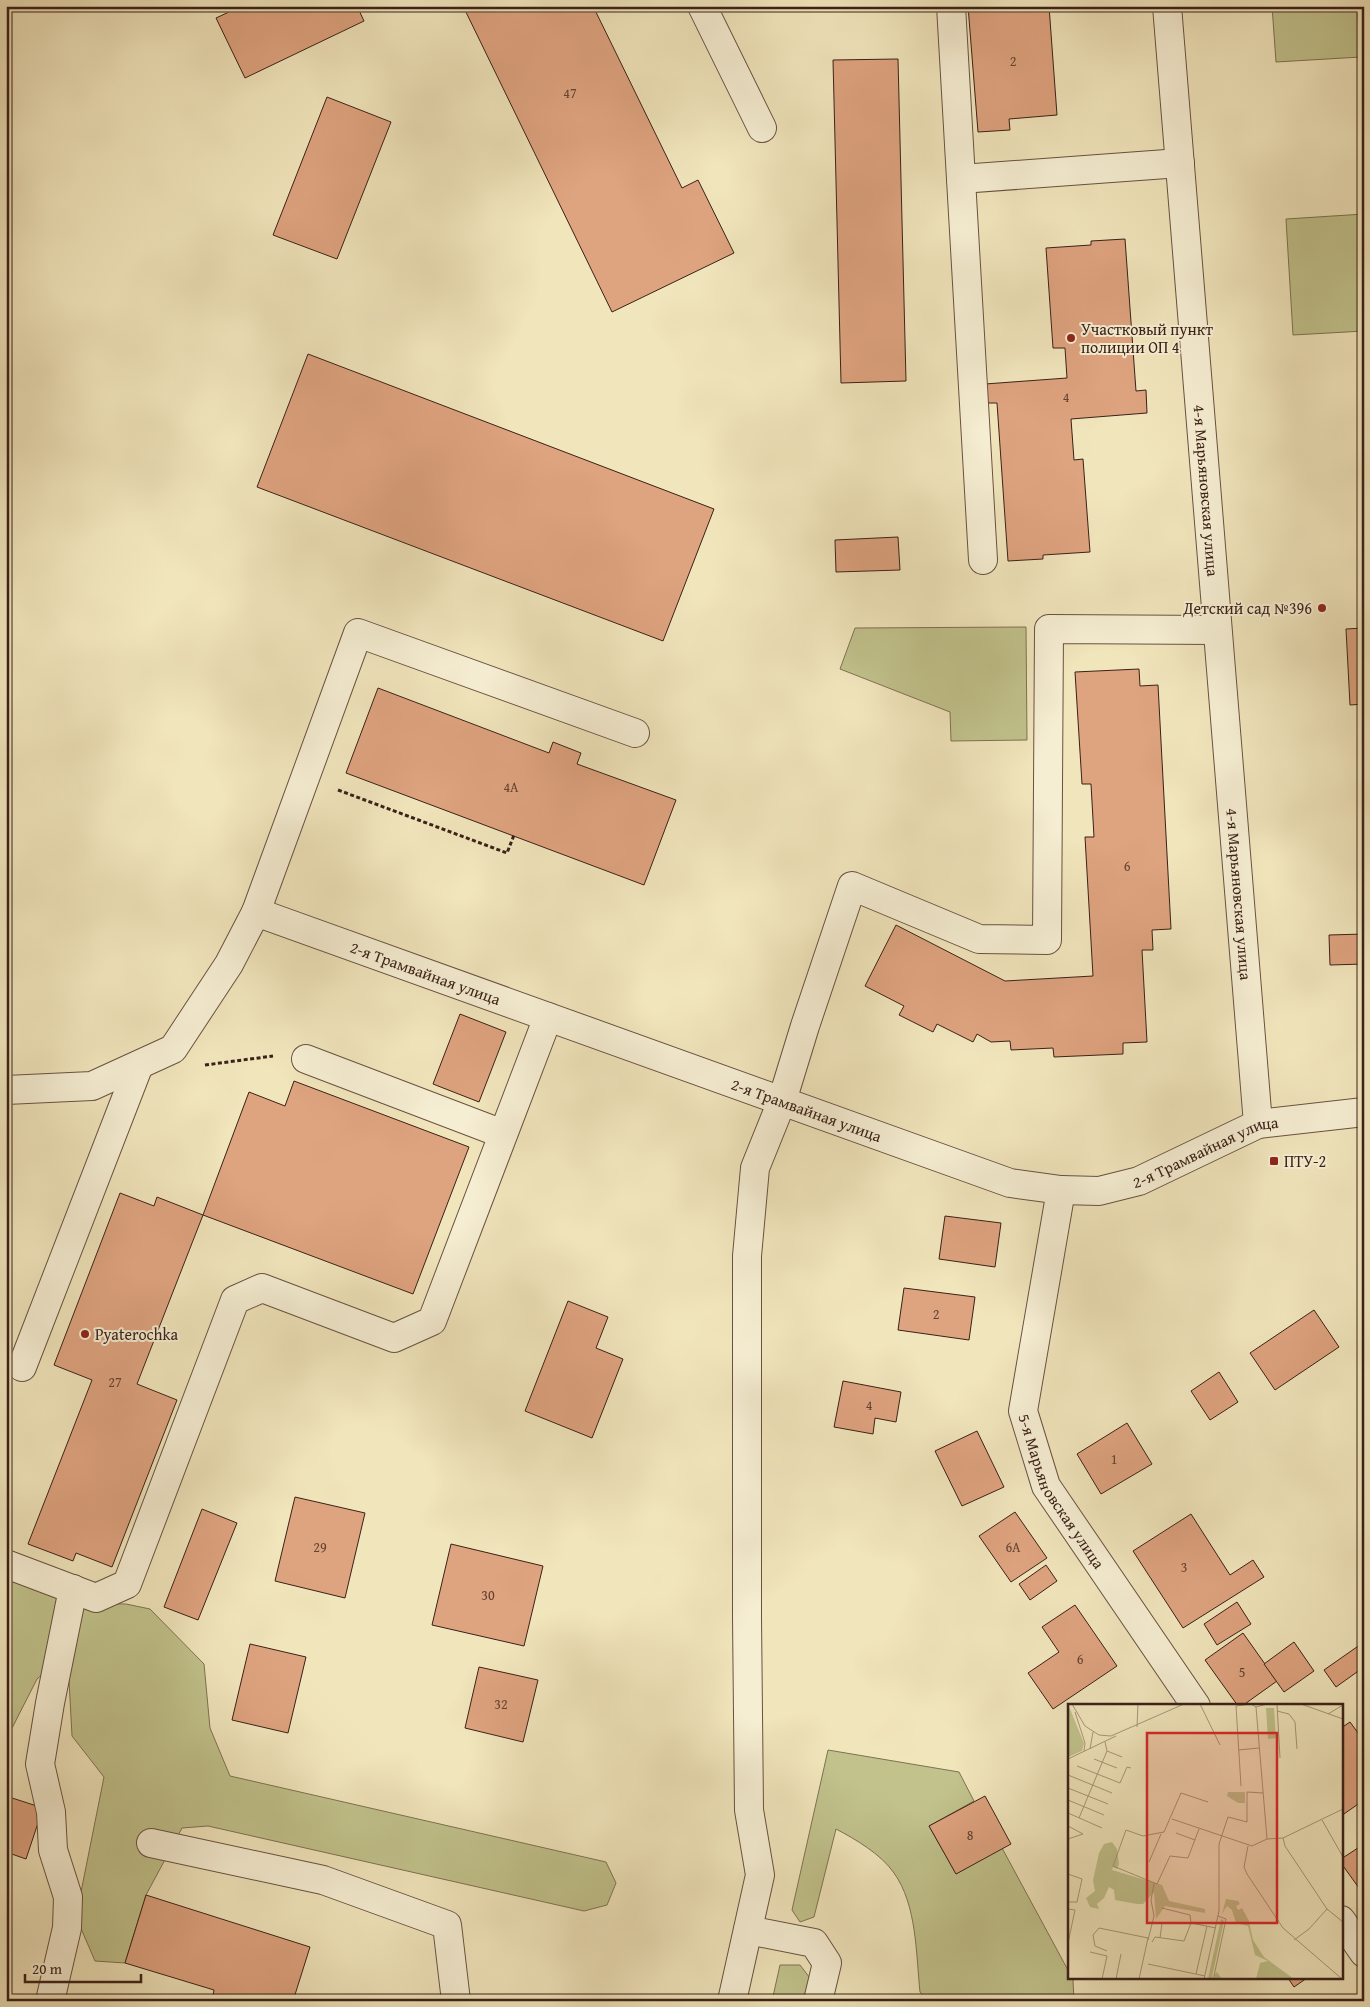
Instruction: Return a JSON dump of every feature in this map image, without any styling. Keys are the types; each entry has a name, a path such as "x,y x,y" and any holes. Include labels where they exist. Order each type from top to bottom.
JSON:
{"street":[{"path":"702,6 762,128"},
{"path":"951,6 984,560"},
{"name":"4-я Марьяновская улица","path":"1167,6 1258,1124"},
{"path":"961,179 1180,163"},
{"path":"732,2001 760,1876 749,1810 746,1617 747,1256 756,1168 782,1101 852,886 979,939 1047,940 1049,629 1217,630"},
{"path":"6,1090 92,1086 173,1049 229,964 256,912 358,633 635,733"},
{"name":"2-я Трамвайная улица","path":"256,912 1010,1183 1061,1190 1099,1191 1138,1181 1258,1124 1364,1112"},
{"path":"6,1564 96,1598 127,1584 235,1300 262,1288 394,1338 432,1322 548,1017"},
{"path":"306,1059 503,1134"},
{"path":"22,1367 139,1065"},
{"name":"5-я Марьяновская улица","path":"1061,1190 1022,1410 1046,1486 1195,1704"},
{"path":"50,2001 67,1928 68,1897 53,1850 52,1812 40,1764 73,1589"},
{"path":"151,1843 323,1880 447,1925 456,2001"},
{"path":"1342,1921 1364,1953"},
{"path":"748,1930 814,1943 826,1963 818,2001"}],"path":[{"path":"305,778 507,853 514,835"},
{"path":"201,1065 278,1056 306,1059"}],"green space":[{"path":"1272,6 1357,6 1361,57 1276,62"},
{"path":"1364,214 1364,331 1293,335 1286,219"},
{"path":"1026,627 1027,740 951,741 950,712 840,669 855,628"},
{"path":"6,1577 70,1603 126,1604 150,1609 204,1664 210,1728 230,1776 606,1862 616,1883 607,1905 584,1911 208,1826 182,1828 146,1895 125,1963 95,1961 76,1917 104,1777 72,1736 69,1680 56,1663 37,1679 6,1740"},
{"path":"828,1750 959,1772 974,1801 929,1826 956,1874 1002,1848 1068,1970 1068,1980 1073,1980 1074,2001 927,2001 920,1992 914,1930 902,1886 889,1866 875,1853 836,1829 814,1917 800,1922 792,1910"},
{"path":"780,1965 800,1965 813,1982 809,2001 772,2001"}],"building":[{"path":"242,6 357,6 364,21 245,78 216,18"},
{"path":"463,6 593,6 682,188 698,180 734,253 612,312"},
{"path":"968,6 1049,6 1057,115 1009,119 1010,130 978,132"},
{"path":"898,59 906,381 841,383 833,60"},
{"path":"327,97 391,122 337,259 273,235"},
{"path":"1125,239 1136,391 1146,390 1147,413 1071,419 1074,460 1083,459 1090,552 1043,555 1043,559 1008,561 997,403 987,403 985,384 1067,378 1065,348 1053,348 1046,248 1091,245 1091,241"},
{"path":"308,354 714,509 663,641 257,487"},
{"path":"898,537 900,570 836,572 835,540"},
{"path":"1364,628 1364,704 1350,705 1346,629"},
{"path":"1139,669 1140,686 1158,685 1171,929 1152,930 1153,950 1142,950 1147,1042 1123,1043 1123,1054 1054,1057 1053,1048 1011,1050 1010,1041 991,1042 977,1034 973,1042 937,1024 933,1032 899,1015 904,1006 865,986 896,925 1005,981 1093,976 1085,837 1094,837 1091,784 1082,784 1075,672"},
{"path":"378,688 549,753 553,742 581,753 577,764 676,800 644,885 346,773"},
{"path":"1364,934 1364,964 1330,965 1329,935"},
{"path":"460,1014 506,1032 479,1102 433,1084"},
{"path":"294,1081 469,1147 413,1294 203,1215 249,1092 285,1106"},
{"path":"120,1193 154,1206 157,1197 203,1215 137,1384 177,1400 112,1567 76,1553 73,1561 28,1544 92,1380 54,1365"},
{"path":"945,1216 1001,1223 995,1267 939,1259"},
{"path":"904,1288 975,1297 969,1340 898,1330"},
{"path":"568,1301 608,1317 596,1348 623,1359 592,1438 525,1411"},
{"path":"1314,1310 1339,1347 1275,1390 1250,1353"},
{"path":"1219,1372 1238,1402 1210,1420 1191,1391"},
{"path":"843,1381 901,1392 896,1422 875,1418 873,1434 834,1427"},
{"path":"1127,1423 1152,1464 1101,1494 1077,1454"},
{"path":"977,1431 1004,1487 962,1506 935,1451"},
{"path":"295,1497 365,1513 345,1598 275,1581"},
{"path":"202,1509 237,1523 198,1620 164,1607"},
{"path":"1015,1512 1047,1558 1011,1582 979,1536"},
{"path":"1191,1514 1230,1575 1253,1560 1264,1577 1183,1628 1133,1551"},
{"path":"451,1544 543,1566 524,1646 432,1625"},
{"path":"1046,1565 1057,1581 1030,1600 1019,1584"},
{"path":"1237,1602 1251,1624 1217,1645 1204,1624"},
{"path":"1075,1605 1117,1666 1053,1709 1028,1673 1059,1652 1042,1627"},
{"path":"1243,1633 1277,1681 1245,1704 1237,1704 1205,1660"},
{"path":"1294,1642 1314,1671 1284,1692 1264,1664"},
{"path":"1364,1642 1364,1667 1336,1687 1324,1670"},
{"path":"250,1644 306,1657 288,1733 232,1720"},
{"path":"479,1667 538,1680 523,1742 465,1728"},
{"path":"1350,1722 1364,1741 1364,1800 1342,1815 1342,1727"},
{"path":"985,1796 1011,1844 956,1874 929,1826"},
{"path":"9,1797 43,1808 26,1859 6,1852 6,1807"},
{"path":"1364,1844 1364,1895 1342,1864 1342,1858"},
{"path":"146,1895 310,1947 293,2001 212,2001 214,1990 125,1963"},
{"path":"1289,1980 1304,1980 1294,1987"}],"place":[{"name":"Участковый пункт полиции ОП 4","path":"1071,338"},
{"name":"Детский сад №396","path":"1322,608"},
{"name":"ПТУ-2","path":"1274,1161"},
{"name":"Pyaterochka","path":"85,1334"}]}
